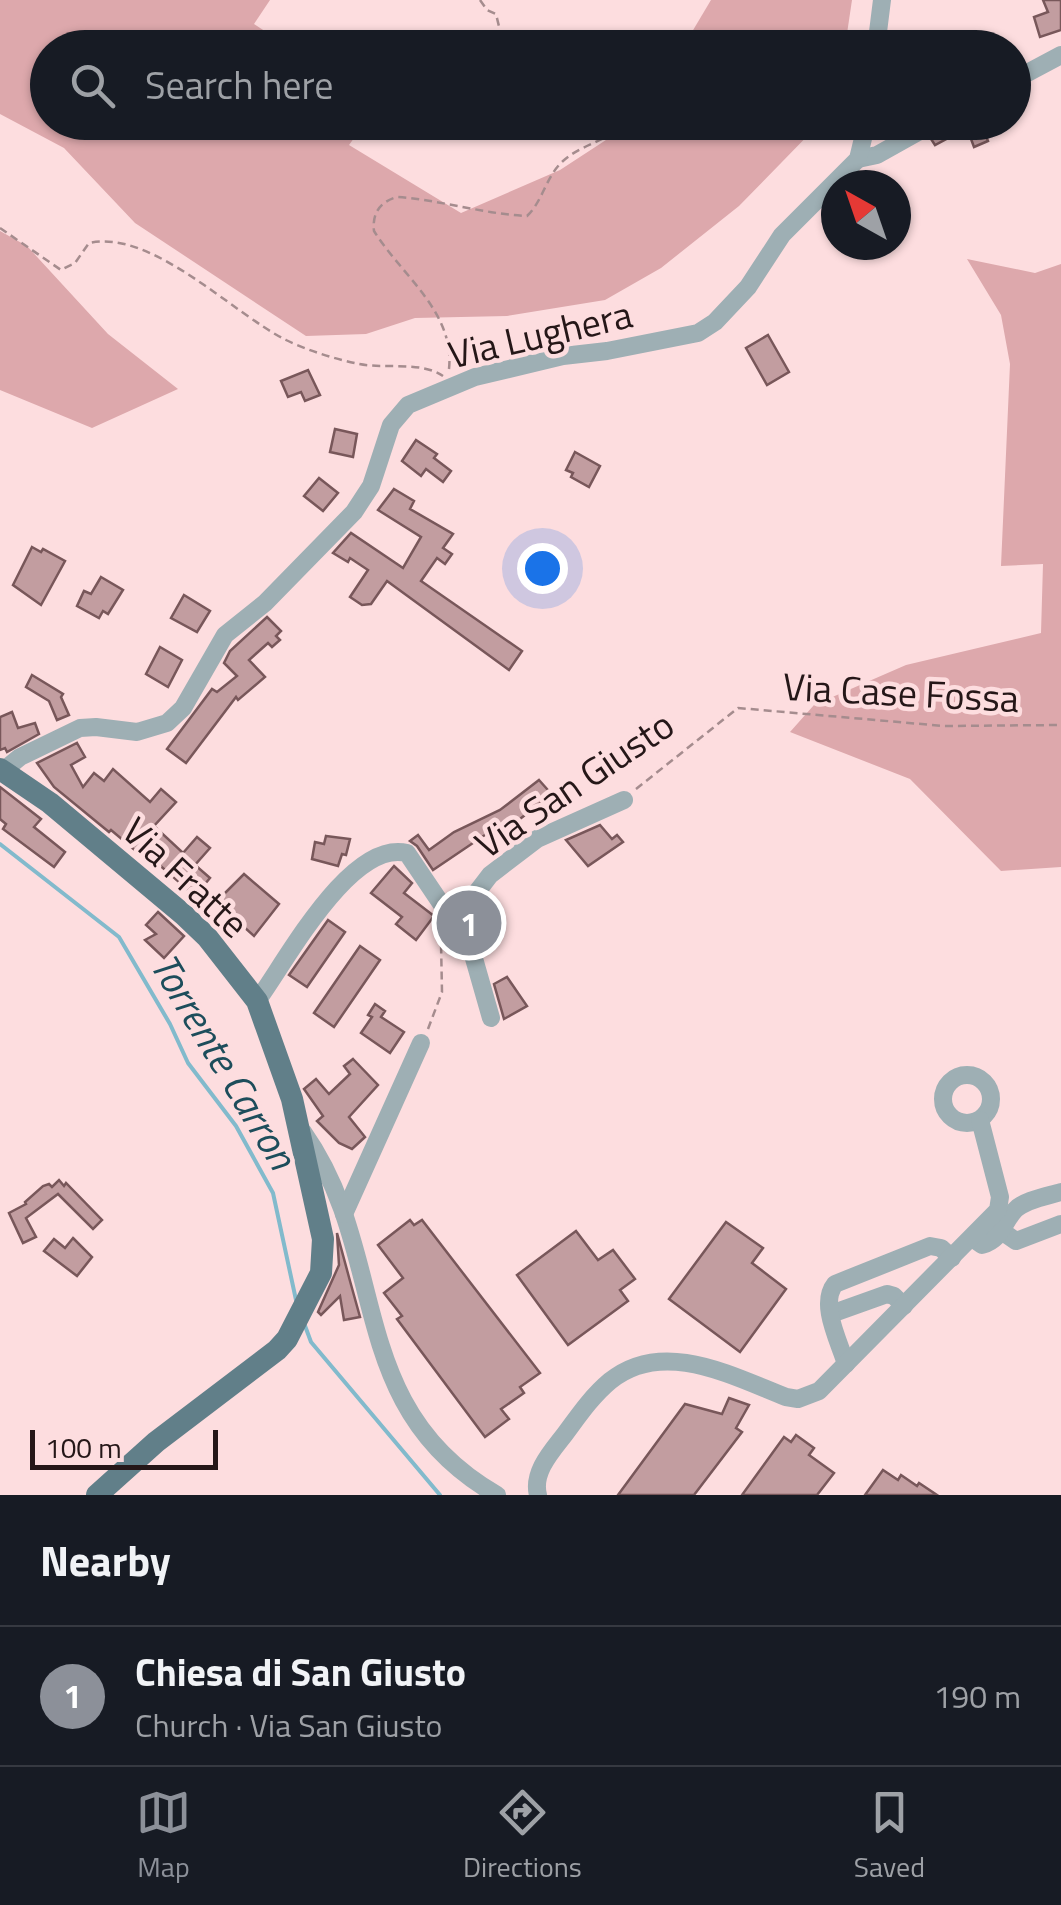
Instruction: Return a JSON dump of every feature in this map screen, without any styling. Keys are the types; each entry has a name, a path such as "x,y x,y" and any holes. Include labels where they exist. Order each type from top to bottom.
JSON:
{"main road":[{"name":"Via Fratte","path":"2,770 50,803 184,915 207,937 257,1000 300,1128 323,1238 321,1274 287,1339 134,1459 98,1495"}],"street":[{"path":"878,30 882,0"},
{"path":"1031,71 1061,55"},
{"path":"862,140 858,158 877,154 903,140"},
{"name":"Via Lughera","path":"2,770 80,728 138,732 167,723 182,708 225,635 264,603 354,512 372,486 397,415 423,396 563,356 698,333 722,316 748,287 782,235 858,158"},
{"name":"Via San Giusto","path":"454,922 490,875 537,840 624,800"},
{"path":"257,1000 325,902 370,858 395,850 406,853 471,948 491,1018"},
{"path":"344,1214 421,1044"},
{"path":"538,1495 536,1481 549,1455 590,1400 627,1370 660,1361 700,1364 798,1399 819,1392 991,1219 1001,1202 980,1120"},
{"path":"300,1128 321,1158 344,1214 392,1382 419,1426 448,1460 469,1479 497,1495"},
{"path":"972,1238 982,1246 988,1244 1004,1232 1019,1206 1061,1192"},
{"path":"1004,1232 1016,1240 1061,1224"},
{"path":"846,1364 828,1298 840,1279 930,1246 941,1248 952,1258"},
{"path":"831,1314 890,1294 904,1306"},
{"path":"838,1336 876,1298"}],"path":[{"path":"480,0 496,14 500,30"},
{"path":"451,386 450,340 433,308 374,231 372,220 377,210 385,201 397,198 526,216 536,207 558,164 602,140"},
{"path":"0,228 61,270 75,263 88,242 104,240 126,245 187,272 284,339 362,365 440,372 451,386"},
{"name":"Via Case Fossa","path":"738,708 944,726 1061,724"},
{"name":"Via San Giusto","path":"624,800 738,708"},
{"path":"421,1044 442,992 441,942 454,922"}],"shaded area":[{"path":"0,0 270,0 254,24 263,30 30,30 30,130 0,114"},
{"path":"711,0 852,0 848,30 693,30"},
{"path":"49,140 353,140 349,145 461,213 560,170 606,140 803,140 739,206 661,268 605,300 507,316 415,318 366,334 306,336 135,223 64,148"},
{"path":"0,231 27,246 108,334 178,389 92,428 0,390"},
{"path":"967,259 1035,273 1061,264 1061,867 1001,871 910,779 790,732 814,705 906,665 1041,633 1043,564 1001,566 1010,364 1001,315"}],"building":[{"path":"1043,0 1061,0 1061,30 1040,37 1034,17 1048,12"},
{"path":"971,140 988,140 988,141 974,147"},
{"path":"768,335 789,372 767,385 746,348"},
{"path":"308,370 320,395 305,401 301,392 288,397 281,381"},
{"path":"335,429 357,434 353,457 330,452"},
{"path":"416,440 437,454 434,458 451,471 443,482 426,469 421,476 402,461"},
{"path":"575,452 600,466 589,487 566,470"},
{"path":"319,478 338,493 323,511 304,496"},
{"path":"394,489 414,501 410,509 453,534 443,548 452,554 445,564 437,558 421,581 522,651 509,670 387,581 371,604 362,605 350,597 368,570 333,553 351,533 403,568 421,537 378,510"},
{"path":"32,547 65,561 41,605 13,585"},
{"path":"101,577 123,590 108,614 103,611 99,618 77,606 84,591 91,594"},
{"path":"184,595 210,611 197,632 171,618"},
{"path":"267,617 281,631 276,636 280,640 272,647 268,643 249,660 265,677 238,700 236,697 186,763 167,749 212,689 217,692 237,676 224,663 230,651"},
{"path":"160,647 182,660 168,687 146,674"},
{"path":"32,675 63,694 69,715 57,720 49,701 26,687"},
{"path":"12,712 18,728 35,723 39,734 7,752 5,748 0,750 0,717"},
{"path":"77,743 85,757 71,765 83,787 94,773 104,781 113,769 150,802 161,789 176,802 154,826 183,853 197,837 210,848 195,865 210,878 195,896 140,848 137,852 54,787 37,763"},
{"path":"539,780 555,798 545,806 542,802 512,825 507,820 433,870 410,841 418,835 429,850 454,832 500,810"},
{"path":"0,787 41,819 34,827 65,852 54,867 3,829 6,824 0,819"},
{"path":"600,825 612,839 617,835 623,842 588,866 566,840"},
{"path":"326,836 350,839 338,866 312,859 315,842 324,844"},
{"path":"394,866 412,883 404,893 434,916 416,940 396,924 402,917 371,893"},
{"path":"244,874 279,904 254,936 216,902"},
{"path":"158,912 184,936 164,958 145,940 156,934 146,925"},
{"path":"328,920 345,932 307,987 289,975"},
{"path":"360,946 380,960 334,1027 314,1013"},
{"path":"507,977 527,1006 504,1019 494,984"},
{"path":"375,1004 385,1011 381,1017 404,1032 390,1053 361,1033"},
{"path":"353,1059 378,1085 349,1117 365,1137 352,1149 339,1143 317,1121 323,1116 304,1089 316,1079 329,1094 350,1074 344,1066"},
{"path":"59,1180 102,1220 93,1229 58,1194 26,1218 36,1237 23,1243 9,1213 26,1204 43,1186 52,1187"},
{"path":"410,1220 414,1225 422,1220 540,1373 520,1387 524,1393 501,1409 509,1419 485,1437 397,1319 402,1316 384,1293 403,1278 378,1245"},
{"path":"726,1222 763,1248 752,1263 786,1289 740,1352 669,1299"},
{"path":"576,1231 598,1260 613,1250 635,1279 620,1290 628,1301 568,1345 517,1275"},
{"path":"337,1233 360,1317 344,1320 340,1296 321,1315 318,1312 339,1265"},
{"path":"73,1238 92,1257 77,1276 44,1251 54,1239 65,1248"},
{"path":"729,1398 749,1405 736,1428 742,1432 694,1495 618,1495 685,1404 722,1414"},
{"path":"796,1435 814,1448 809,1455 834,1473 817,1495 742,1495 784,1437 791,1442"},
{"path":"883,1470 898,1480 901,1475 917,1486 919,1483 937,1495 865,1495"}],"waterway":[{"name":"Torrente Carron","path":"0,844 119,937 188,1063 236,1126 273,1193 296,1300"},
{"name":"Torrente Carron","path":"304,1323 311,1342 440,1495"}],"place":[{"name":"Chiesa di San Giusto","path":"469,923"}]}
